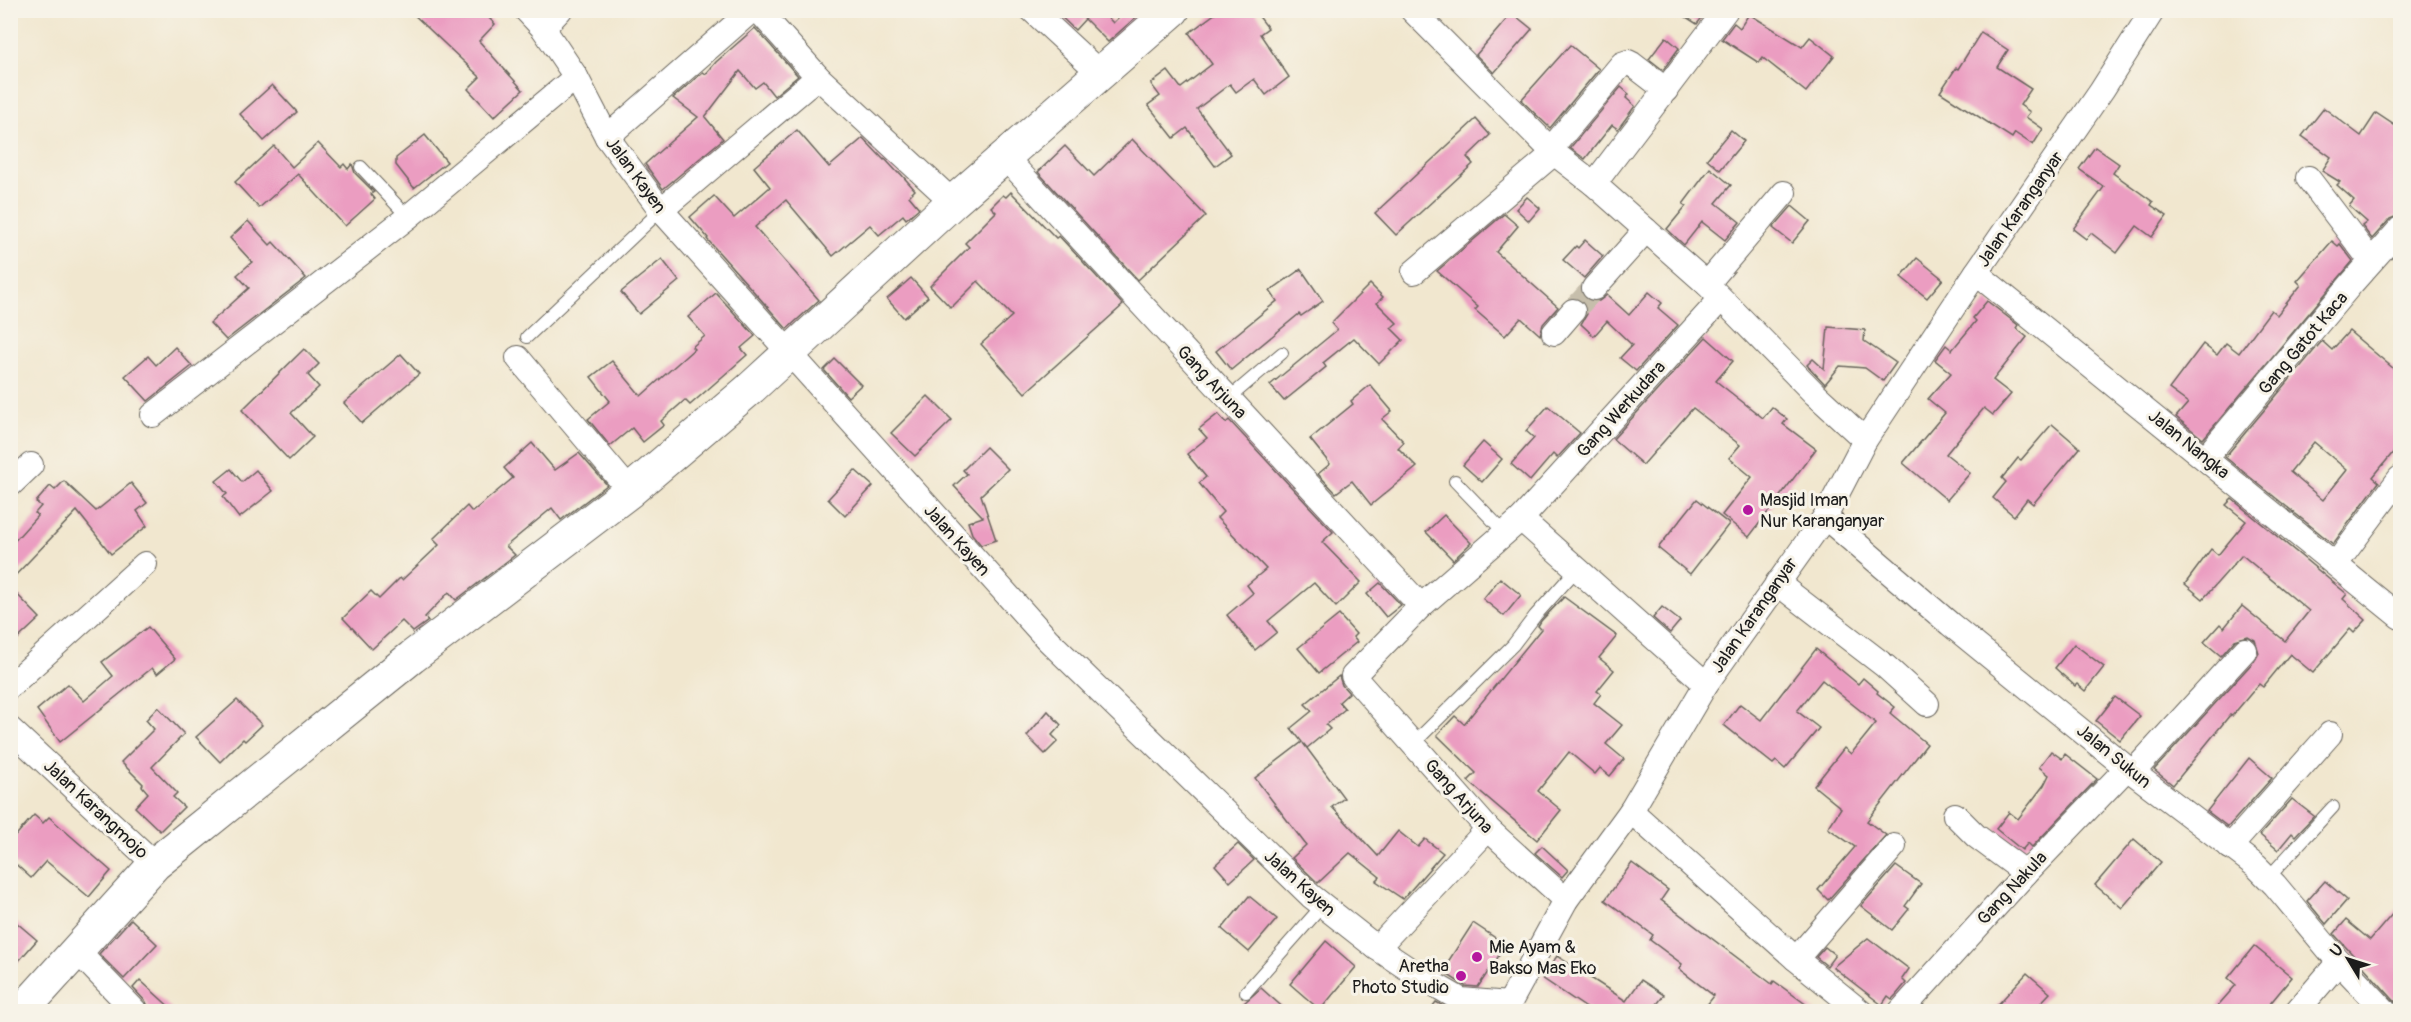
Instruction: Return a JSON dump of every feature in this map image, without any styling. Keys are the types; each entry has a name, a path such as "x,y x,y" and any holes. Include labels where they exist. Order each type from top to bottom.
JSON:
{"main road":[{"path":"21,1011 155,864 412,657 630,491 751,388 953,202 1173,10"}],"street":[{"name":"Jalan Kayen","path":"526,10 543,28 576,77 607,137 661,210 1047,639 1234,823 1323,905 1377,948 1461,1000"},
{"path":"543,28 560,10"},
{"path":"607,137 753,10"},
{"path":"758,10 818,77 953,202"},
{"path":"1032,10 1100,73"},
{"path":"1412,10 1552,151 1594,184 1714,291 1815,394 1865,440"},
{"path":"1594,184 1726,10"},
{"name":"Jalan Karanganyar","path":"1461,1000 1510,1009 1566,900 1630,811 1706,684 1825,517 1865,440 2102,90 2153,10"},
{"path":"1414,272 1552,151 1622,64 1628,62 1632,64 1666,90"},
{"path":"153,415 408,217 576,77"},
{"path":"661,210 818,77"},
{"name":"Gang Arjuna","path":"1005,157 1420,606"},
{"path":"2308,178 2371,261"},
{"name":"Gang Werkudara","path":"1513,526 1714,291 1784,193"},
{"name":"Gang Gatot Kaca","path":"2206,457 2400,229"},
{"path":"1594,288 1646,230"},
{"name":"Jalan Nangka","path":"1976,273 2206,457 2400,617"},
{"path":"1554,333 1573,311"},
{"path":"522,348 630,491"},
{"path":"10,485 31,465"},
{"path":"2336,564 2400,478"},
{"name":"Jalan Sukun","path":"1825,517 1950,624 2268,878 2338,962 2386,1011"},
{"path":"1513,526 1577,569 1706,684"},
{"name":"Gang Arjuna","path":"1513,526 1420,606 1353,676 1488,829 1566,900"},
{"path":"10,686 145,564"},
{"path":"1777,583 1885,666 1927,704"},
{"name":"Gang Nakula","path":"1900,1011 2026,873 2130,770 2245,650"},
{"name":"Jalan Karangmojo","path":"10,729 155,864"},
{"path":"2230,847 2330,734"},
{"path":"1630,811 1796,959 1861,1011"},
{"path":"1955,815 1976,836 2026,873"},
{"path":"1377,948 1488,829"},
{"path":"1796,959 1894,846"},
{"path":"77,951 136,1011"},
{"path":"2296,1011 2338,962"}],"lane":[{"path":"361,167 408,217"},
{"path":"522,348 661,210"},
{"path":"1228,399 1282,353"},
{"path":"1455,481 1513,526"},
{"path":"1413,744 1513,645 1535,616 1577,569"},
{"path":"2268,878 2333,807"},
{"path":"1246,992 1323,905"}],"building":[{"path":"409,10 481,10 495,24 479,41 523,90 494,117 468,89 480,77"},
{"path":"1054,10 1101,10 1113,23 1126,10 1144,10 1108,42 1085,19 1075,30"},
{"path":"1220,10 1254,10 1268,28 1260,34 1289,77 1266,95 1254,79 1236,92 1230,84 1197,109 1231,154 1215,166 1187,128 1174,138 1148,105 1160,96 1151,84 1168,71 1181,88 1212,64 1189,33"},
{"path":"1675,10 1708,10 1697,24"},
{"path":"1512,13 1532,29 1494,73 1476,55"},
{"path":"1749,14 1802,47 1810,37 1834,56 1806,92 1763,58 1759,63 1722,39 1734,23 1740,28"},
{"path":"755,28 798,76 774,96 763,82 755,88 740,71 705,117 723,139 663,189 645,164 698,117 673,98 703,72 706,74 716,62"},
{"path":"1981,32 2008,50 1997,67 2031,89 2020,105 2030,112 2026,117 2043,129 2033,145 2015,133 2012,138 1940,92 1956,68 1958,69"},
{"path":"1666,37 1679,48 1663,70 1649,59"},
{"path":"1570,45 1599,69 1550,128 1521,100"},
{"path":"272,85 297,112 264,141 240,114"},
{"path":"1621,87 1629,94 1626,98 1635,106 1618,129 1612,125 1585,159 1570,148"},
{"path":"2324,108 2361,136 2376,113 2400,129 2400,215 2390,219 2372,239 2362,226 2367,222 2349,206 2354,200 2337,185 2340,182 2322,171 2331,157 2302,136"},
{"path":"1476,119 1490,135 1467,157 1473,164 1396,235 1375,213"},
{"path":"797,130 829,167 863,138 915,190 909,196 919,208 906,219 903,215 879,235 870,225 833,256 786,200 755,227 819,300 787,329 690,217 714,196 734,218 770,187 754,167"},
{"path":"1731,130 1744,141 1720,170 1707,159"},
{"path":"425,135 447,162 414,188 396,165 396,158"},
{"path":"1132,139 1206,216 1138,280 1038,172 1065,146 1094,176"},
{"path":"318,143 341,167 344,164 348,169 352,164 355,173 374,192 371,194 375,199 345,226 298,174 259,208 235,182 274,146 292,167"},
{"path":"2095,147 2119,164 2113,173 2153,202 2151,205 2167,216 2152,237 2137,226 2117,253 2091,233 2086,239 2073,229 2104,187 2079,169"},
{"path":"1710,168 1731,185 1716,203 1740,222 1725,240 1702,222 1684,245 1667,229 1686,206 1683,204"},
{"path":"1011,192 1056,238 1059,236 1123,305 1025,393 981,344 1012,316 978,281 951,308 930,286 969,247 965,243 996,212 991,207 1003,195 1006,197"},
{"path":"1527,197 1540,208 1529,221 1516,209"},
{"path":"1792,206 1810,221 1792,243 1773,228"},
{"path":"1504,214 1518,226 1496,252 1558,307 1543,324 1540,335 1521,318 1505,336 1475,310 1478,307 1437,271"},
{"path":"248,221 270,245 273,242 306,278 226,340 210,323 249,288 237,275 252,262 230,238"},
{"path":"1585,240 1603,256 1584,278 1563,260"},
{"path":"2332,241 2338,246 2340,244 2353,261 2203,439 2176,417 2188,403 2169,389 2203,344 2217,355 2226,343 2239,353 2271,310 2277,315 2301,285 2297,281"},
{"path":"1917,258 1943,279 1927,298 1901,277"},
{"path":"662,259 679,281 639,314 621,292"},
{"path":"1301,269 1323,301 1301,316 1299,314 1231,370 1216,351 1277,301 1270,291"},
{"path":"911,278 928,297 904,318 887,299"},
{"path":"1370,284 1383,297 1377,303 1397,323 1391,328 1403,340 1379,364 1354,338 1323,363 1326,367 1284,401 1270,385 1337,330 1331,323"},
{"path":"1649,292 1662,303 1658,308 1678,325 1636,371 1620,358 1632,345 1607,321 1594,336 1581,324 1587,314 1586,307 1591,302 1599,301 1607,295 1629,315"},
{"path":"716,293 755,336 741,348 747,355 690,405 685,400 661,421 664,425 643,442 632,428 610,446 588,419 610,401 591,377 612,361 641,396 694,349 692,347 705,336 688,317"},
{"path":"1987,301 2018,325 2016,328 2027,337 1993,380 2011,394 1993,415 1984,408 1946,454 1970,473 1947,500 1903,463 1945,413 1928,399 1951,373 1935,360 1946,345 1952,350 1976,321 1973,318"},
{"path":"1828,327 1865,330 1864,341 1896,363 1883,381 1865,368 1840,366 1825,384 1807,365 1813,359 1824,369"},
{"path":"2349,331 2400,374 2400,444 2373,477 2379,482 2333,544 2225,457 2322,341 2332,350","holes":["2314,442 2347,470 2323,500 2290,472"]},
{"path":"1706,337 1733,361 1716,381 1763,418 1772,407 1787,419 1783,424 1816,449 1749,537 1722,515 1752,477 1729,458 1740,445 1693,408 1643,465 1613,439"},
{"path":"175,347 192,366 148,401 125,376 148,356 156,365"},
{"path":"304,349 319,364 308,375 319,387 291,413 313,437 289,460 242,410"},
{"path":"401,354 419,374 362,423 344,403"},
{"path":"835,359 861,385 848,397 824,370"},
{"path":"1370,385 1392,411 1382,419 1404,442 1398,448 1417,467 1371,505 1352,481 1336,493 1318,474 1330,464 1310,439 1353,404 1351,401"},
{"path":"928,396 952,420 915,456 891,433"},
{"path":"1548,406 1580,433 1557,458 1553,454 1530,481 1511,464 1534,438 1526,431"},
{"path":"1218,414 1226,423 1229,420 1333,532 1322,542 1361,582 1336,607 1314,583 1268,621 1277,632 1255,650 1227,615 1253,593 1247,585 1266,569 1217,518 1223,512 1199,483 1206,477 1187,454 1207,438 1199,429"},
{"path":"2052,424 2080,448 2033,504 2027,499 2014,516 1993,498 2006,482 2002,478 2018,458 2021,460"},
{"path":"1483,442 1502,459 1482,482 1463,465"},
{"path":"532,443 555,470 579,453 607,485 561,520 552,508 506,546 515,555 456,600 449,592 425,617 428,621 413,632 402,621 372,649 343,618 371,591 379,599 439,545 433,539 467,506 472,512 513,478 504,468"},
{"path":"986,447 1008,469 981,495 996,540 981,545 972,534 968,522 983,517 954,486 967,474 963,470"},
{"path":"231,469 242,482 256,470 273,491 239,518 223,497 227,494 216,481"},
{"path":"855,470 873,486 845,516 828,499"},
{"path":"64,481 96,511 131,483 147,503 137,511 147,526 111,554 77,511 10,581 10,546 38,515 35,513 41,506 36,502 50,486 55,490"},
{"path":"1697,499 1729,524 1690,574 1658,548"},
{"path":"2232,499 2347,594 2343,599 2366,620 2354,633 2350,629 2313,673 2290,654 2263,687 2259,684 2232,716 2230,715 2173,785 2154,770 2259,653 2255,640 2248,636 2235,640 2221,656 2204,642 2220,624 2224,628 2242,606 2285,641 2309,611 2242,555 2203,599 2185,584 2211,549 2218,555 2246,521 2226,505"},
{"path":"1444,515 1471,543 1453,560 1426,532"},
{"path":"1500,578 1521,595 1504,616 1483,599"},
{"path":"1380,583 1401,605 1386,617 1367,594"},
{"path":"10,587 40,618 10,646"},
{"path":"1564,597 1617,636 1599,658 1614,670 1597,691 1601,694 1594,703 1622,725 1606,744 1624,759 1610,776 1600,768 1595,774 1569,752 1538,791 1561,810 1537,840 1468,781 1476,773 1437,735 1455,716 1464,724 1541,629 1538,626 1541,621"},
{"path":"1662,607 1680,621 1670,633 1653,618"},
{"path":"1339,615 1356,634 1353,637 1357,642 1319,673 1298,648"},
{"path":"148,627 175,659 157,674 152,668 60,742 37,710 68,684 84,701 113,676 102,662"},
{"path":"2074,644 2104,667 2085,691 2077,684 2075,686 2055,668"},
{"path":"1816,649 1858,684 1863,678 1895,707 1890,713 1927,744 1867,821 1886,835 1828,900 1818,890 1855,847 1828,828 1841,808 1814,786 1844,748 1851,754 1876,723 1822,680 1797,711 1819,728 1785,769 1776,761 1773,764 1724,725 1740,704 1761,720"},
{"path":"1339,676 1342,685 1349,693 1339,702 1345,709 1326,725 1330,729 1307,748 1303,743 1344,798 1332,807 1378,856 1398,831 1418,847 1425,839 1443,853 1403,899 1376,881 1380,877 1350,853 1318,883 1292,858 1306,845 1255,778 1302,742 1291,728 1312,711 1305,704"},
{"path":"2115,697 2140,716 2120,740 2096,721"},
{"path":"237,700 262,725 245,741 243,739 220,762 196,737"},
{"path":"158,707 184,734 152,767 177,793 173,797 184,807 160,831 135,807 148,793 142,786 143,784 121,762 154,729 146,720"},
{"path":"1048,711 1061,725 1052,735 1058,741 1045,754 1027,736"},
{"path":"2051,751 2062,759 2065,754 2097,779 2032,847 2028,843 2022,850 1996,829 2009,812 2018,819 2044,785 2049,775 2039,767"},
{"path":"2249,758 2272,778 2228,827 2207,811"},
{"path":"2292,799 2314,816 2295,836 2292,833 2278,850 2260,835"},
{"path":"34,815 43,823 49,817 111,871 89,897 46,861 31,878 10,859 10,842"},
{"path":"2134,839 2161,862 2122,908 2095,885"},
{"path":"1238,844 1254,860 1230,882 1215,865"},
{"path":"1542,846 1568,870 1562,877 1535,853"},
{"path":"1632,863 1668,890 1661,900 1772,984 1774,981 1815,1011 1702,1011 1714,996 1679,969 1682,964 1650,940 1653,935 1605,900"},
{"path":"1896,866 1921,884 1905,906 1909,909 1892,930 1861,906"},
{"path":"2325,881 2347,900 2326,924 2307,901"},
{"path":"1249,896 1277,919 1249,952 1222,929"},
{"path":"2400,905 2400,1007 2334,934 2346,920 2370,940"},
{"path":"10,917 37,940 10,971"},
{"path":"131,919 157,944 124,979 99,954"},
{"path":"1473,923 1506,945 1478,987 1465,986 1442,971"},
{"path":"1868,938 1909,969 1902,979 1906,983 1892,999 1888,996 1882,1005 1833,967"},
{"path":"1326,941 1356,967 1320,1010 1290,984"},
{"path":"2254,946 2292,977 2264,1011 2213,1011 2236,985 2228,978"},
{"path":"1825,947 1835,955 1827,966 1816,957"},
{"path":"1557,956 1626,1001 1641,980 1664,995 1652,1011 1591,1011 1542,978"},
{"path":"2027,973 2050,993 2033,1011 1992,1011"},
{"path":"140,980 174,1011 150,1011 146,1002 133,988"},
{"path":"1261,988 1287,1011 1235,1011"},
{"path":"1436,1002 1452,1011 1429,1011"}],"tunnel":[{"path":"1573,311 1594,288"}],"place":[{"name":"Masjid Iman Nur Karanganyar","path":"1748,510"},
{"name":"Mie Ayam & Bakso Mas Eko","path":"1477,957"},
{"name":"Aretha Photo Studio","path":"1461,976"}]}
